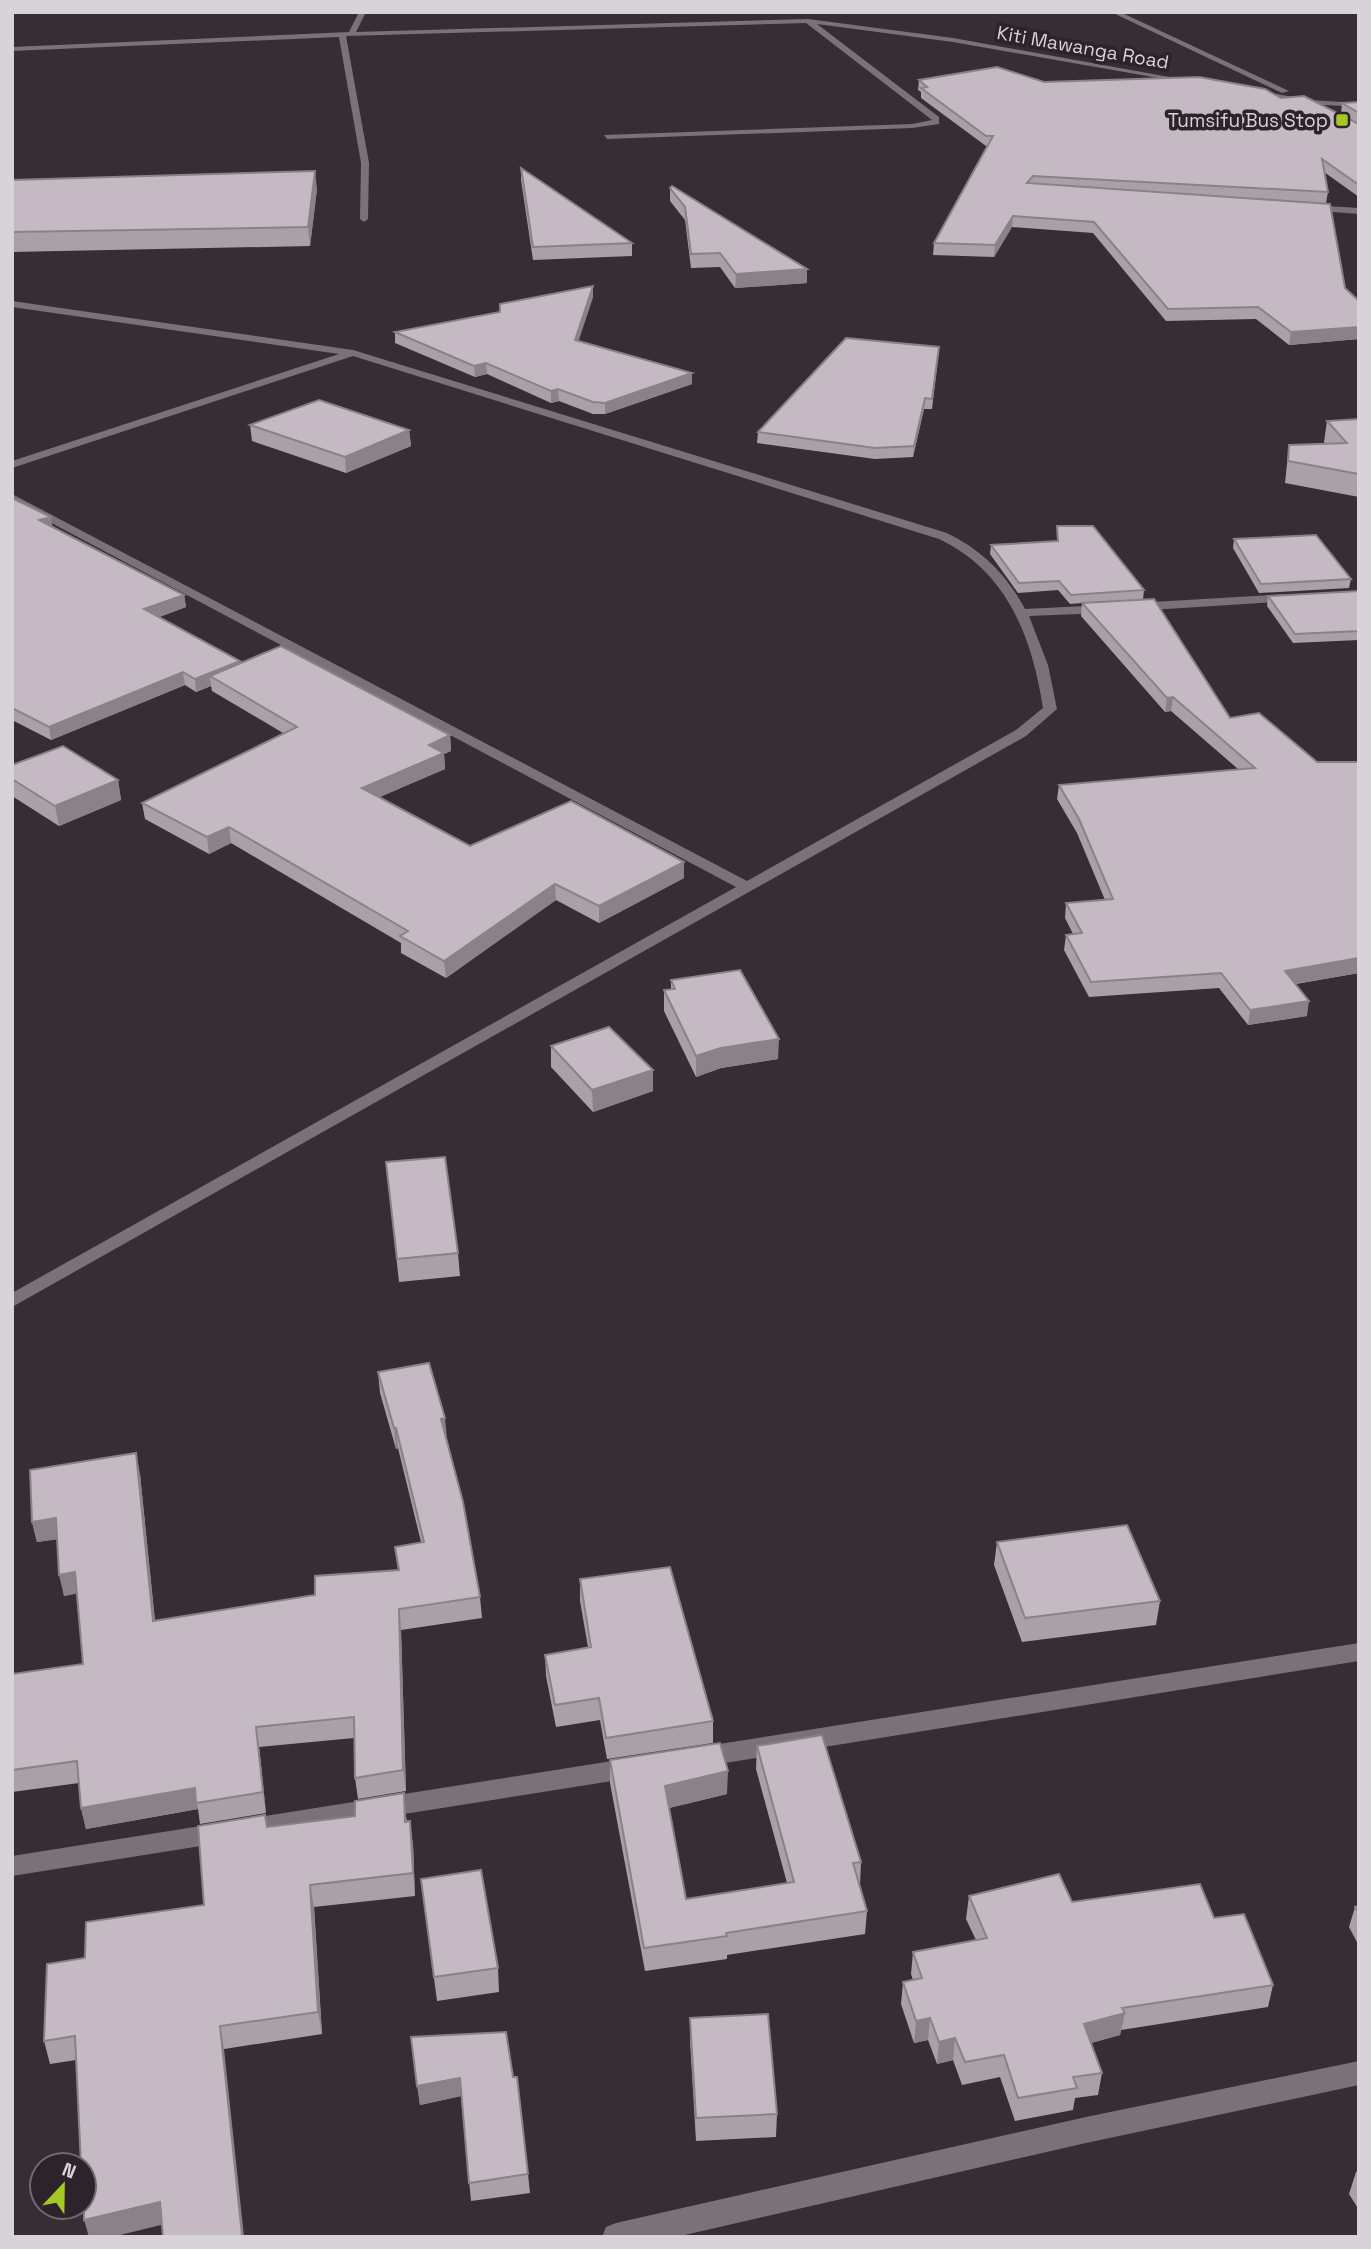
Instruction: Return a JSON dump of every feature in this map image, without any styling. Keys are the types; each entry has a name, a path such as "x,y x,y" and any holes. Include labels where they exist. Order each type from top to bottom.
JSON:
{"street":[{"path":"363,12 347,34 365,163 364,219"},
{"path":"1114,12 1310,102 1329,114"},
{"name":"Kiti Mawanga Road","path":"12,49 742,17 808,21 953,40 1200,83"},
{"path":"607,136 912,126 936,122 936,119 808,21"},
{"path":"1241,90 1310,102 1359,104"},
{"path":"1304,208 1359,211"},
{"path":"12,303 353,353 943,536 971,550 988,566 1023,613 1048,690 1050,709 1021,733 12,1301"},
{"path":"12,464 353,353"},
{"path":"12,497 749,888"},
{"path":"1023,613 1305,597"},
{"path":"12,1867 1359,1653"},
{"path":"616,2237 1086,2130 1359,2073"}],"building":[{"path":"997,67 1044,82 1199,77 1265,89 1281,98 1304,96 1359,124 1359,185 1322,159 1328,192 1033,176 1027,183 1330,204 1345,288 1359,301 1359,327 1291,332 1258,307 1168,309 1094,222 1013,216 995,245 934,243 993,136 986,136 921,88 927,87 919,80"},
{"path":"1359,102 1359,113 1342,103"},
{"path":"521,168 632,243 533,247"},
{"path":"315,171 308,227 12,232 12,180"},
{"path":"672,186 807,269 736,274 720,253 691,254 685,207 670,188"},
{"path":"593,286 575,340 692,373 605,403 593,402 558,389 551,391 486,363 474,366 395,332 500,312 500,304"},
{"path":"846,338 939,347 932,399 925,398 914,446 875,448 758,432"},
{"path":"319,400 409,430 345,457 250,425"},
{"path":"1359,419 1359,474 1288,461 1289,445 1347,443 1327,421"},
{"path":"12,498 51,517 39,520 184,595 144,609 240,661 195,679 183,672 49,727 12,708"},
{"path":"1057,526 1093,526 1144,590 1071,595 1059,581 1019,583 991,545 1058,541"},
{"path":"1316,535 1351,579 1261,584 1234,539"},
{"path":"1359,591 1359,631 1295,634 1268,596"},
{"path":"1154,599 1230,718 1259,713 1317,762 1359,762 1359,958 1285,971 1309,1001 1250,1010 1221,973 1091,982 1066,935 1082,933 1066,903 1113,899 1079,819 1059,785 1255,768 1173,697 1167,698 1082,603"},
{"path":"281,646 450,735 429,745 444,753 362,788 470,846 571,801 684,862 599,906 555,884 444,961 400,936 408,931 229,827 207,837 142,803 297,727 210,676"},
{"path":"63,746 118,780 55,806 12,779 12,765"},
{"path":"740,970 779,1039 721,1048 696,1056 664,990 675,989 671,980"},
{"path":"609,1027 653,1070 592,1090 551,1046"},
{"path":"445,1157 458,1253 397,1259 386,1162"},
{"path":"429,1363 445,1418 441,1419 463,1502 480,1597 399,1609 403,1770 355,1778 354,1717 256,1727 263,1792 196,1803 195,1788 81,1808 77,1761 12,1770 12,1674 83,1664 75,1572 59,1575 56,1518 32,1522 30,1470 136,1453 153,1621 315,1595 315,1576 399,1570 395,1547 424,1542 396,1428 378,1372"},
{"path":"1127,1525 1160,1601 1025,1618 997,1542"},
{"path":"670,1567 713,1721 606,1738 599,1698 555,1705 545,1655 591,1647 580,1579"},
{"path":"822,1735 861,1862 853,1863 867,1911 644,1948 610,1760 720,1743 728,1771 665,1786 686,1899 794,1882 757,1746"},
{"path":"404,1793 405,1822 410,1821 413,1873 310,1885 318,2012 220,2026 242,2235 163,2237 160,2202 98,2217 98,2151 80,2151 75,2036 44,2041 47,1964 85,1958 86,1922 204,1905 198,1826 265,1815 267,1827 355,1816 355,1801"},
{"path":"481,1870 498,1968 434,1977 421,1879"},
{"path":"1059,1874 1072,1902 1200,1884 1214,1918 1244,1914 1273,1985 1122,2008 1125,2013 1084,2024 1102,2073 1073,2077 1077,2088 1018,2098 1004,2055 965,2062 955,2038 939,2042 930,2018 916,2021 903,1982 922,1978 913,1952 987,1938 969,1896"},
{"path":"768,2014 777,2114 696,2118 690,2018"},
{"path":"506,2032 513,2077 517,2077 528,2174 469,2183 460,2078 417,2086 411,2037"}],"place":[{"name":"Tumsifu Bus Stop","path":"1342,120"}]}
